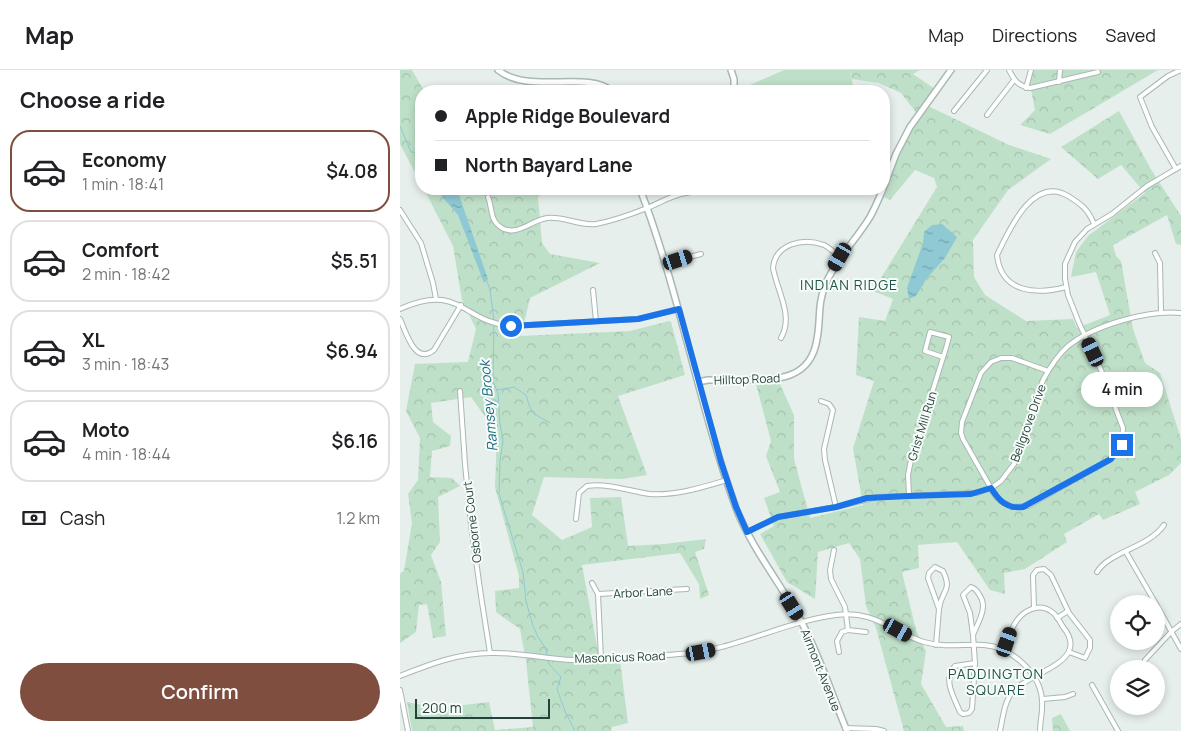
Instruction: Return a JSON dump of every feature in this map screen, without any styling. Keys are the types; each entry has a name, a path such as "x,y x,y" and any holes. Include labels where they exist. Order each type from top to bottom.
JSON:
{"street":[{"path":"498,70 508,77 523,81 582,82 599,85"},
{"path":"731,70 734,85"},
{"name":"Hilltop Road","path":"890,170 910,127 951,70"},
{"path":"954,111 987,70"},
{"path":"1009,70 1014,80 1026,88 1037,88 1098,72"},
{"path":"1026,88 1031,70"},
{"path":"1059,82 1060,70"},
{"path":"1176,169 1152,127 1140,97 1168,76 1181,70"},
{"path":"987,115 1014,80"},
{"path":"1048,371 1006,357 991,362 982,373 962,422 961,433 966,444 996,497 1006,505 1023,507 1111,459 1119,450 1123,439 1123,428 1066,287 1066,264 1071,248 1080,235 1094,224 1112,214 1147,186 1181,166"},
{"path":"1066,287 1056,290 1037,291 1015,286 1002,272 998,255 1004,240 1033,198 1041,193 1053,190 1063,193 1087,209 1094,224"},
{"name":"Airmont Avenue","path":"643,195 666,263 698,382 728,480 747,532 802,623 846,729"},
{"path":"488,197 491,214 495,222 503,228 513,231 547,218 561,218 580,224 595,224 648,208 663,199 678,195"},
{"name":"Hilltop Road","path":"698,382 708,380 776,380 790,376 803,368 815,349 822,294 830,275 840,257 870,216 879,195"},
{"path":"400,210 421,243 436,299"},
{"path":"781,338 786,323 783,302 773,268 773,262 777,253 790,244 812,242 824,246 840,257"},
{"path":"1155,253 1160,263 1161,312"},
{"path":"666,263 700,254"},
{"path":"593,290 596,321"},
{"path":"400,309 422,300 447,300 461,305 488,320 504,325 638,319 679,309"},
{"path":"400,319 414,350 420,354 428,354 434,350 461,305"},
{"name":"Bellgrove Drive","path":"747,532 778,517 836,507 876,497 971,494 991,488 1006,476 1014,464 1048,371 1061,352 1085,335 1140,315 1161,312 1181,313"},
{"name":"Grist Mill Run","path":"909,496 908,475 949,337 930,332 924,351 943,357"},
{"name":"Osborne Court","path":"460,391 471,525 490,653"},
{"path":"821,401 829,404 832,410 824,454 836,507"},
{"path":"576,519 579,493 588,486 603,485 663,494 728,480"},
{"path":"1098,572 1103,564 1150,539 1164,525"},
{"path":"834,550 830,570 831,579 843,600 847,614 848,630"},
{"path":"1126,552 1151,595"},
{"path":"936,645 940,602 948,583 943,571 935,567 929,573 928,578 939,609"},
{"path":"1034,608 1033,575 1037,570 1044,569 1051,575 1068,610 1089,637 1091,644 1085,658 1069,652"},
{"path":"592,583 598,594 602,659"},
{"path":"973,635 984,603 976,589 971,587 963,595 970,613 975,663 972,709 969,713 963,714 960,712 948,676 955,666 975,663"},
{"name":"Arbor Lane","path":"598,594 687,589"},
{"path":"1000,731 1009,697 1019,685 1056,664 1069,652 1071,642 1069,635 1058,618 1046,608 1034,608 1017,620 1004,650"},
{"path":"1058,618 1068,610"},
{"name":"Masonicus Road","path":"400,676 440,661 490,653 550,658 602,659 701,652 738,643 802,623 847,614 876,619 919,640 936,645 993,646 1004,650 1022,661 1034,678 1042,699 1040,731"},
{"path":"1165,619 1181,649"},
{"path":"1145,660 1181,624"},
{"path":"839,652 837,641 842,632 848,630 866,632"},
{"path":"1092,685 1118,731"},
{"path":"400,690 408,731"},
{"path":"1042,699 1065,697 1073,694"},
{"path":"846,729 876,729 884,731"}],"green space":[{"path":"400,70 412,70 421,85 415,85 415,173 400,144"},
{"path":"784,70 850,70 853,85 750,85"},
{"path":"850,70 920,70 913,74 935,89 926,105 1009,145 1051,159 1008,190 973,240 974,277 985,295 1026,321 1073,319 1077,328 1110,315 1096,272 1071,277 1076,252 1088,236 1145,193 1121,165 1098,179 1061,147 1119,111 1152,171 1181,216 1181,245 1176,244 1167,215 1113,245 1116,256 1121,261 1133,329 1145,363 1160,373 1181,439 1181,463 1169,475 1135,492 1140,504 1103,520 1099,514 1064,534 1067,542 1025,569 1004,573 1005,594 990,590 957,542 918,545 919,568 902,572 916,630 926,651 921,684 946,727 963,726 964,731 904,731 876,628 866,606 860,559 849,543 818,552 815,599 787,582 760,534 774,526 764,498 780,492 766,456 771,441 756,384 780,384 794,415 794,459 810,518 863,505 853,448 874,381 856,375 859,317 885,321 893,299 873,291 937,187 934,178 915,170 890,200 880,195 890,195 890,174 918,115 901,93 890,88 890,85 852,79"},
{"path":"1033,70 1158,70 1050,134 1020,125 1035,110 1029,79"},
{"path":"427,195 540,195 538,197 542,243 550,254 600,263 530,298 521,336 630,331 671,322 685,375 618,396 647,475 622,479 544,477 532,515 562,540 592,527 590,498 621,497 628,546 706,539 704,549 695,552 709,595 700,599 699,584 680,553 582,565 600,662 620,660 628,723 612,727 611,731 412,731 407,702 439,708 489,702 495,730 533,727 526,661 520,629 496,612 495,591 519,588 519,576 495,487 497,433 471,397 431,403 433,422 451,436 450,446 432,451 430,477 452,478 460,486 438,497 440,542 431,555 441,582 446,636 433,638 427,604 419,605 416,632 400,643 400,574 404,571 412,523 408,494 418,480 420,438 406,411 415,364 468,362 476,329 462,300 453,246"},
{"path":"1061,714 1070,731 1053,731 1052,718"}],"water":[{"path":"441,195 459,195 488,279 484,283 458,215"},
{"path":"942,224 957,237 945,258 927,278 916,296 909,299 907,288 923,243 924,232 932,225"}],"waterway":[{"name":"Ramsey Brook","path":"400,126 411,152 415,152"},
{"name":"Ramsey Brook","path":"486,279 490,289 494,321"},
{"name":"Ramsey Brook","path":"494,325 493,376 498,393 503,441 499,494 523,572 526,601 533,626 546,649 547,656"},
{"path":"497,390 514,387 526,395 534,413 550,423"},
{"name":"Ramsey Brook","path":"548,660 549,664 561,677 557,689 575,731"}],"district":[{"name":"INDIAN RIDGE","path":"849,284"},
{"name":"PADDINGTON SQUARE","path":"996,682"}],"route":[{"path":"511,326 638,319 679,309 721,462 736,507 747,532 778,517 836,507 876,497 971,494 984,492 991,488 996,497 1006,505 1017,508 1028,506 1111,459 1122,445"}]}
